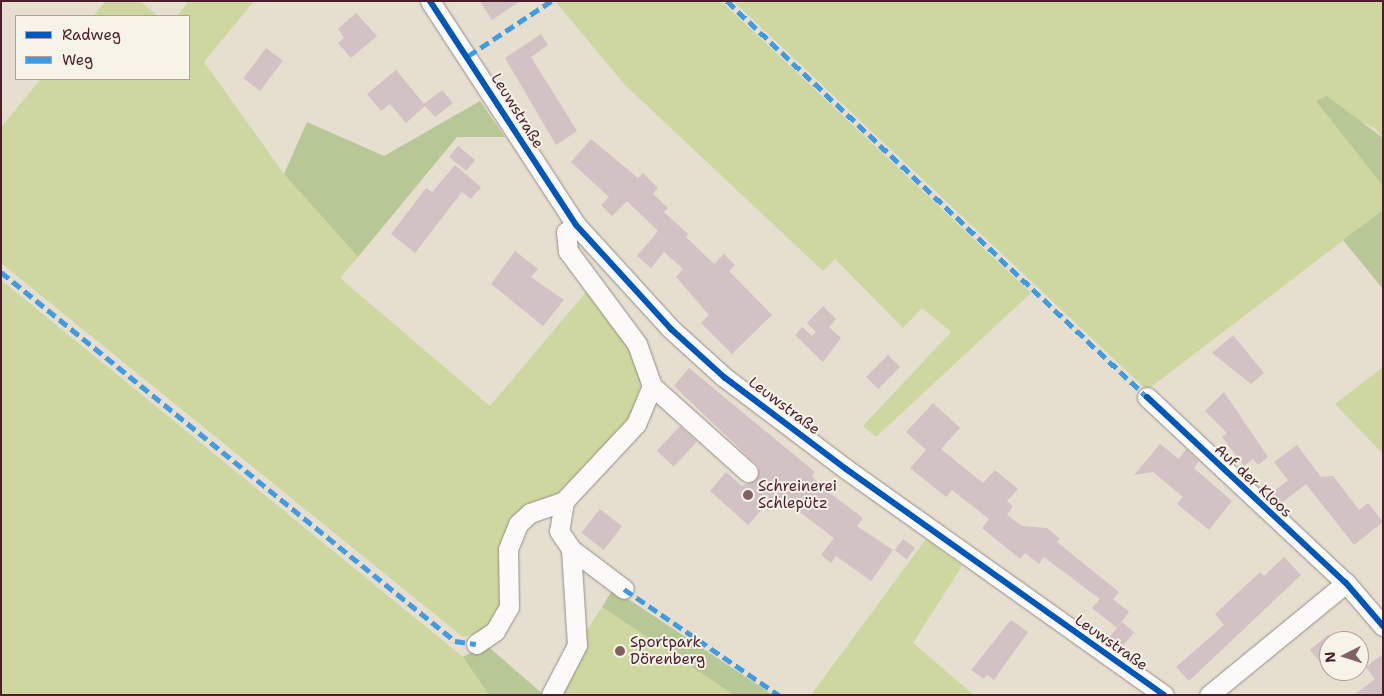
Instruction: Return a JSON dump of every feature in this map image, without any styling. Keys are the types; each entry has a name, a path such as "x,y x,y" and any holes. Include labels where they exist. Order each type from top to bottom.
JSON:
{"street":[{"name":"Leuwstraße","path":"430,1 468,56 576,225 625,282 724,377 1144,689 1164,695"},
{"path":"576,225 566,232 568,251 633,337 644,357 652,386 748,472"},
{"path":"476,644 495,631 509,607 508,549 518,524 530,514 564,500 636,424 652,386"},
{"name":"Auf der Kloos","path":"1147,397 1346,583 1383,626"},
{"path":"564,500 559,531 571,549 624,589"},
{"path":"551,695 576,644 571,549"},
{"path":"1209,695 1346,583"}],"green space":[{"path":"106,1 140,1 157,15 94,15"},
{"path":"189,1 254,1 204,62 284,174 358,257 340,278 490,406 587,291 631,348 642,379 632,417 553,498 518,515 507,591 487,630 463,637 1,263 1,127 40,80 190,80 190,15 178,15"},
{"path":"721,1 1031,293 876,437 863,426 951,332 922,308 903,328 835,259 823,271 626,86 556,2"},
{"path":"733,1 1383,1 1383,138 1376,129 1317,101 1383,186 1383,210 1147,390"},
{"path":"1327,96 1383,138 1383,186 1316,101"},
{"path":"480,101 505,137 457,137 358,257 284,174 307,122 384,156"},
{"path":"1383,210 1383,289 1343,240"},
{"path":"1,280 463,657 489,695 1,695"},
{"path":"1383,367 1383,454 1335,404"},
{"path":"926,539 962,566 913,643 974,695 811,695"},
{"path":"613,589 773,695 734,695 602,607"},
{"name":"Sportpark Dörenberg","path":"602,607 734,695 545,695"},
{"path":"485,644 544,695 489,695 463,657"}],"building":[{"path":"480,1 520,1 492,20"},
{"path":"356,13 377,36 351,58 338,43 344,38 338,29"},
{"path":"541,34 548,45 531,57 577,131 556,145 505,58"},
{"path":"266,48 283,61 260,91 243,78"},
{"path":"396,70 424,104 442,90 453,103 435,117 425,106 406,123 390,104 381,111 367,94"},
{"path":"591,139 638,178 643,173 658,188 653,194 668,208 664,212 688,234 686,237 714,264 724,254 735,265 729,271 772,315 732,354 701,323 709,315 676,277 683,269 664,252 651,268 637,256 658,231 627,201 612,216 601,205 609,197 571,162"},
{"path":"458,146 475,160 466,171 449,157"},
{"path":"455,165 481,187 471,199 462,192 415,253 391,234 426,188 432,192"},
{"path":"515,251 538,269 531,277 564,300 543,326 491,284"},
{"path":"823,306 836,319 829,327 841,338 823,362 795,335 802,327 812,336 816,332 807,323"},
{"path":"1233,335 1264,373 1251,384 1212,353"},
{"path":"888,355 900,367 878,389 866,377"},
{"path":"689,368 815,472 812,476 823,488 863,518 857,526 893,550 871,581 836,556 831,563 821,555 834,538 784,500 768,511 764,507 748,525 710,491 726,472 742,486 752,482 759,467 674,386"},
{"path":"1224,392 1268,457 1258,465 1253,459 1244,466 1222,437 1227,433 1205,411"},
{"path":"933,403 960,428 941,449 983,483 995,470 1018,489 1007,501 1013,506 1007,515 1022,526 1047,528 1060,539 1057,542 1119,592 1113,599 1129,612 1117,628 1092,608 1100,599 1044,557 1039,564 1025,553 1020,559 982,528 989,519 952,490 946,497 910,468 926,450 906,432"},
{"path":"680,426 697,442 674,467 657,451"},
{"path":"1160,444 1179,459 1186,449 1199,461 1194,468 1232,501 1209,530 1177,504 1183,497 1153,472 1134,475"},
{"path":"1297,445 1321,477 1333,476 1359,510 1368,503 1383,522 1354,545 1306,484 1279,505 1269,495 1288,480 1274,462"},
{"path":"600,509 622,526 604,550 582,533"},
{"path":"903,539 915,548 907,559 895,550"},
{"path":"1284,557 1301,575 1189,681 1176,667 1224,625 1215,614 1260,572 1264,576"},
{"path":"1011,620 1028,632 994,680 987,675 984,679 971,670"},
{"path":"1122,622 1134,632 1121,648 1109,638"},
{"path":"1319,642 1319,661 1310,650"},
{"path":"1383,654 1383,695 1354,695 1375,679 1369,671 1369,665"}],"marked path":[{"path":"468,56 551,1"},
{"path":"727,1 1147,397"},
{"path":"1,272 455,641 476,644"},
{"path":"624,589 779,695"}],"cycle path":[{"path":"430,1 576,225 671,329 724,377 846,469 1164,695"},
{"path":"1147,397 1346,583 1383,626"}],"place":[{"name":"Schreinerei Schlepütz","path":"748,495"},
{"name":"Sportpark Dörenberg","path":"620,651"}]}
